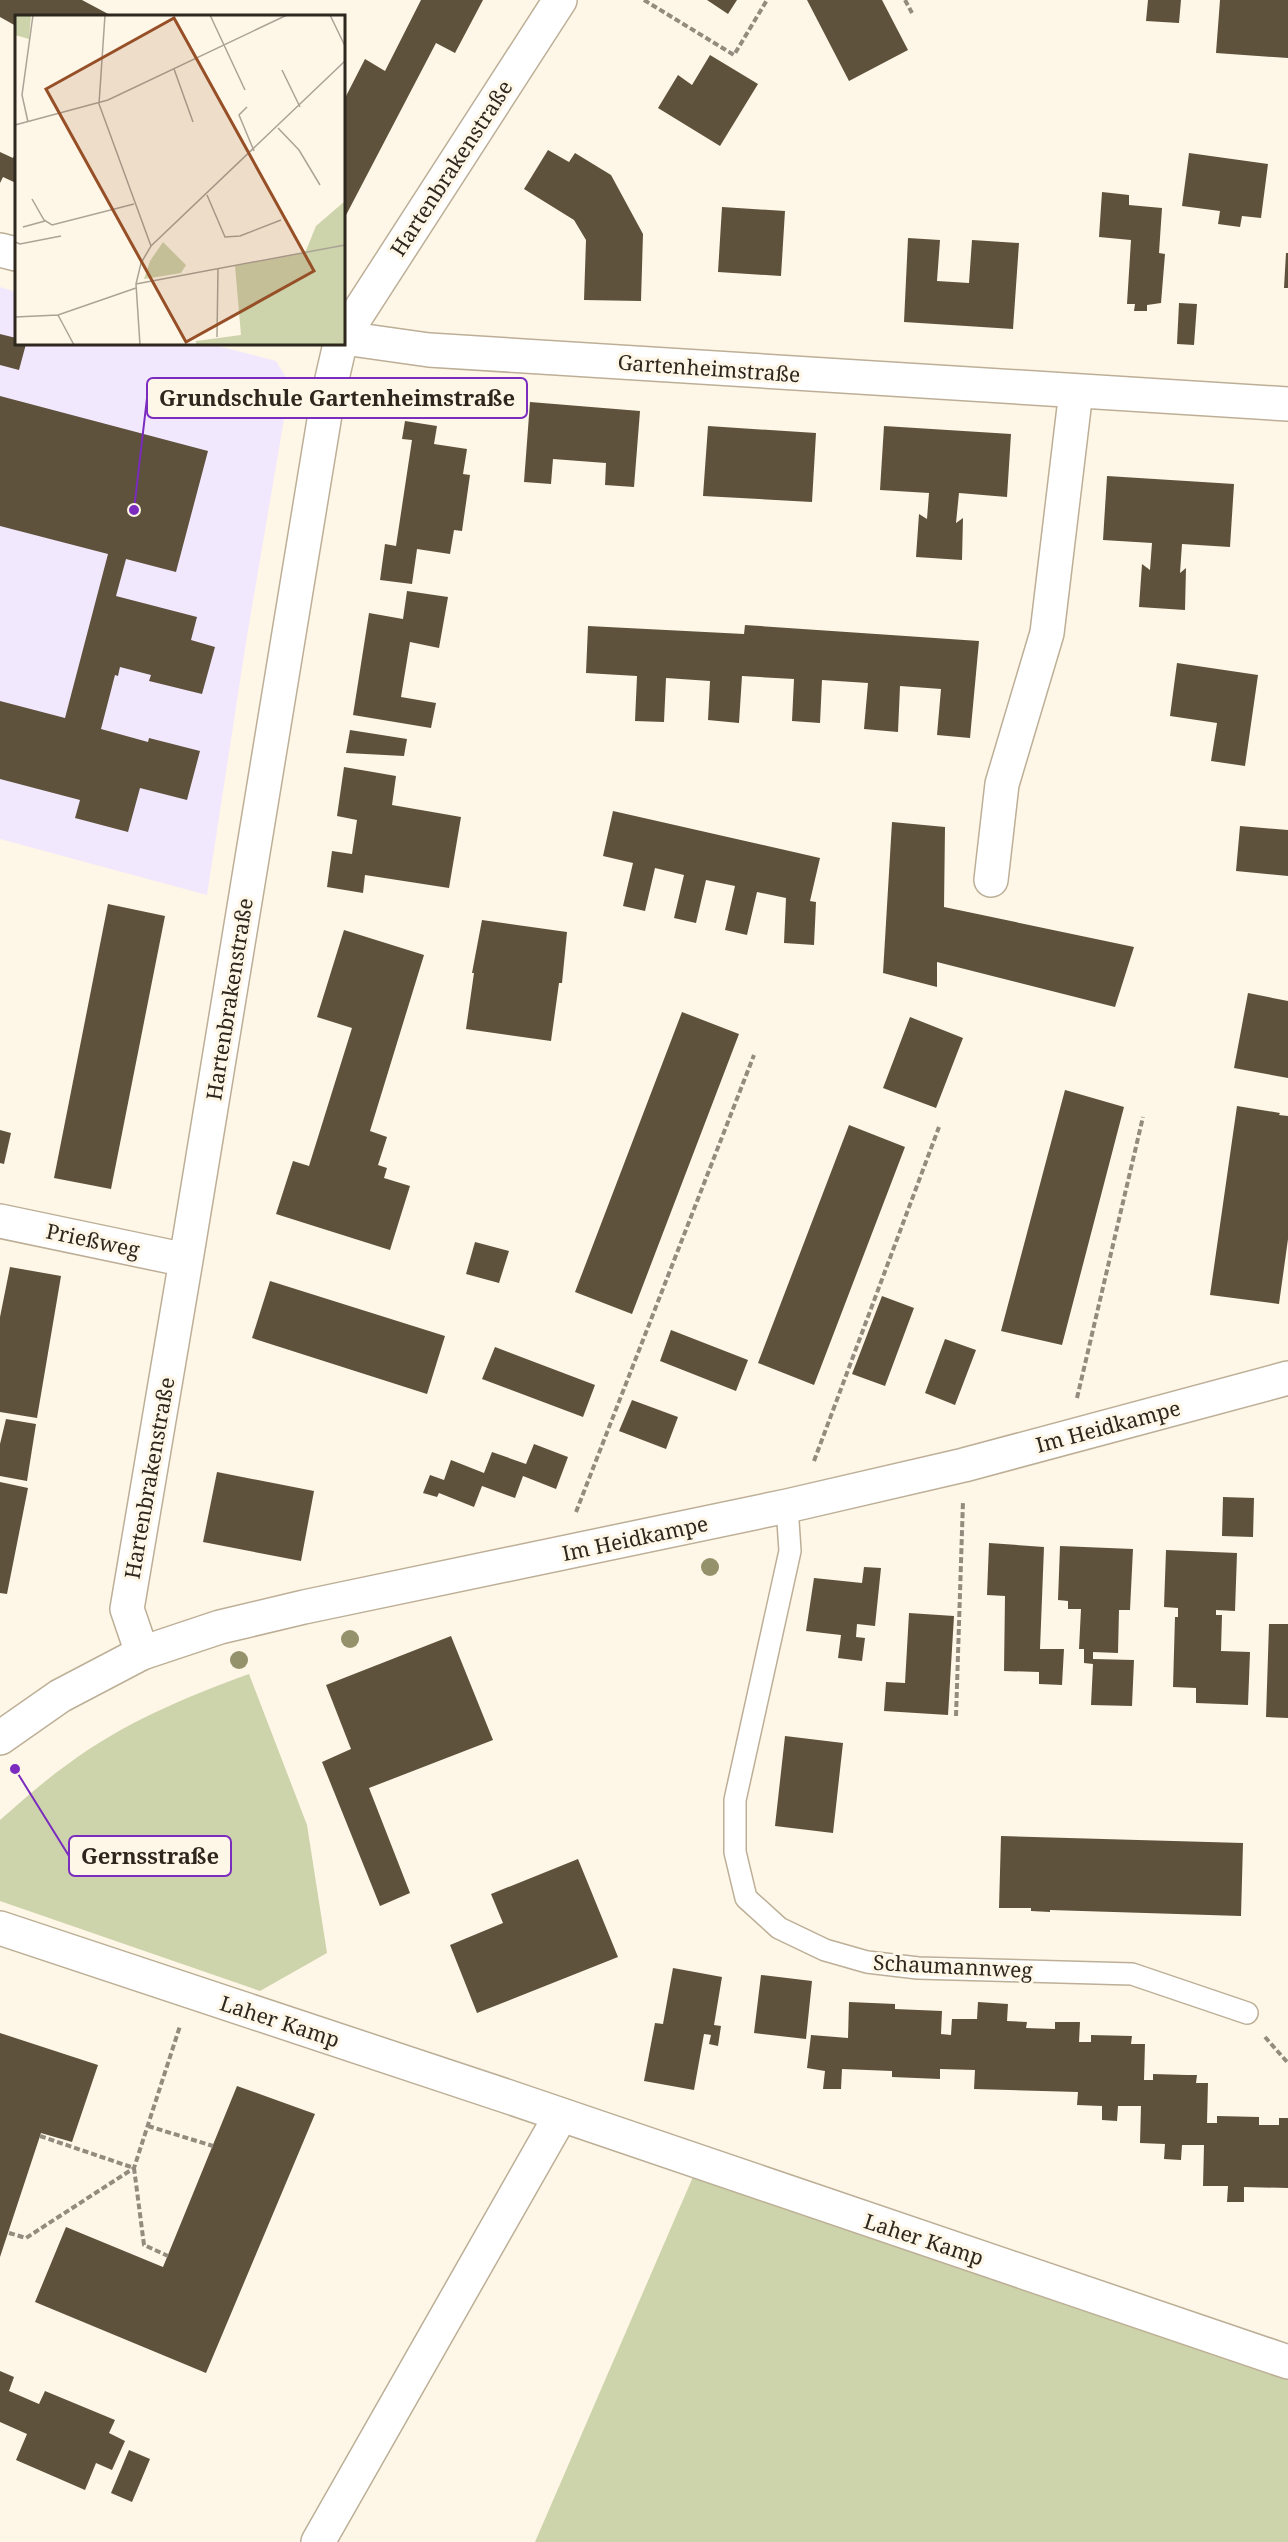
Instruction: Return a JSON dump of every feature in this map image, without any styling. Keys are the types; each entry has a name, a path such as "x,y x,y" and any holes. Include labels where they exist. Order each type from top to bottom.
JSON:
{"street":[{"name":"Hartenbrakenstraße","path":"345,335 560,0"},
{"path":"0,250 15,254"},
{"name":"Gartenheimstraße","path":"345,337 429,350 1288,404"},
{"name":"Hartenbrakenstraße","path":"142,1653 127,1609 328,396 340,345"},
{"path":"991,880 1002,784 1047,633 1076,391"},
{"name":"Prießweg","path":"0,1221 186,1260"},
{"name":"Im Heidkampe","path":"0,1738 60,1696 142,1653 220,1627 304,1607 793,1505 964,1465 1288,1378"},
{"name":"Laher Kamp","path":"0,1928 561,2115 1288,2362"},
{"path":"318,2542 561,2115"}],"lane":[{"name":"Schaumannweg","path":"793,1505 790,1551 735,1800 735,1852 746,1898 779,1928 825,1950 867,1962 918,1968 1132,1974 1247,2013"}],"path":[{"path":"644,0 734,55 766,0"},
{"path":"905,0 912,13"},
{"path":"560,1554 754,1055"},
{"path":"1078,1435 1077,1392 1143,1117"},
{"path":"793,1505 939,1127"},
{"path":"956,1716 964,1465"},
{"path":"168,2256 144,2245 134,2168 192,1992"},
{"path":"148,2126 213,2146"},
{"path":"40,2136 134,2168"},
{"path":"9,2233 26,2238 134,2168"}],"shaded area":[{"path":"0,287 15,292 15,345 214,345 276,361 290,384 247,636 207,895 0,839"}],"green space":[{"path":"249,1674 307,1825 327,1953 260,1991 0,1901 0,1820 59,1771 111,1736 156,1712"},
{"path":"699,2163 1288,2362 1288,2542 535,2542"}],"building":[{"path":"0,0 82,0 110,15 15,15 15,25 0,17"},
{"path":"421,0 483,0 455,53 436,43 345,217 345,98 365,59 385,71"},
{"path":"707,0 737,0 728,14"},
{"path":"807,0 882,0 908,50 849,81"},
{"path":"1148,0 1181,0 1179,23 1146,21"},
{"path":"1220,0 1288,0 1288,58 1216,53"},
{"path":"710,55 758,84 720,146 658,108 678,75 692,85"},
{"path":"548,150 569,162 575,153 611,175 643,234 641,301 584,300 586,240 574,220 524,189"},
{"path":"0,152 13,158 15,154 15,183 3,177 0,183"},
{"path":"1189,153 1268,164 1261,218 1242,216 1240,227 1218,224 1220,211 1182,206"},
{"path":"1102,192 1129,195 1129,205 1162,208 1159,253 1165,254 1161,303 1147,305 1147,311 1134,311 1135,304 1127,304 1131,240 1099,237"},
{"path":"722,207 785,211 781,276 718,272"},
{"path":"908,238 940,240 937,281 969,283 972,240 1019,243 1013,329 904,322"},
{"path":"1286,253 1288,253 1288,288 1284,288"},
{"path":"1179,303 1197,304 1194,345 1177,344"},
{"path":"0,334 15,338 15,345 26,345 19,370 0,365"},
{"path":"0,396 208,451 176,572 126,559 116,596 197,617 191,640 215,647 202,694 149,681 151,675 120,667 118,676 115,675 101,729 148,742 149,738 200,751 187,800 140,788 128,832 75,818 80,800 0,779 0,701 65,718 108,554 0,526"},
{"path":"530,402 640,411 634,487 605,485 606,463 553,459 551,484 524,482"},
{"path":"405,421 437,426 434,444 467,449 463,474 470,475 462,531 454,530 450,554 417,549 412,584 380,580 385,544 396,546 412,440 402,439"},
{"path":"708,426 816,433 812,502 703,496"},
{"path":"884,426 1011,434 1007,497 959,493 956,523 963,518 962,560 916,557 919,514 927,519 929,493 880,490"},
{"path":"1107,476 1234,484 1230,547 1182,544 1180,573 1186,568 1185,610 1139,607 1142,564 1150,570 1152,543 1103,540"},
{"path":"407,591 448,597 439,648 410,642 401,697 436,703 431,728 353,715 369,613 403,619"},
{"path":"745,625 979,641 970,738 937,735 941,689 900,686 898,732 864,729 868,683 822,680 820,723 792,721 794,679 742,676 739,723 708,720 710,681 666,678 664,722 635,721 637,676 586,673 588,626 744,634"},
{"path":"1177,663 1258,675 1245,766 1211,761 1217,723 1170,716"},
{"path":"350,730 407,739 404,756 346,753"},
{"path":"344,767 396,776 392,805 461,817 449,888 365,875 363,893 327,887 332,851 352,854 357,820 337,816"},
{"path":"613,811 820,858 810,901 816,902 814,945 784,943 786,898 757,892 747,935 725,930 735,886 706,880 696,923 674,918 684,875 655,868 645,911 623,906 633,863 603,856"},
{"path":"892,822 945,827 944,907 1134,947 1115,1007 937,962 937,987 883,973"},
{"path":"1240,826 1288,830 1288,876 1236,871"},
{"path":"108,904 165,916 111,1189 54,1178"},
{"path":"482,920 567,932 562,983 559,983 551,1041 466,1029 474,973 472,973"},
{"path":"344,930 424,955 370,1131 387,1137 378,1165 387,1168 384,1178 410,1186 390,1250 276,1214 293,1161 309,1166 352,1028 317,1017"},
{"path":"1248,993 1288,1001 1288,1078 1234,1068"},
{"path":"682,1012 739,1034 632,1314 575,1292"},
{"path":"910,1017 963,1038 936,1108 883,1088"},
{"path":"1065,1090 1124,1107 1062,1345 1001,1331"},
{"path":"1237,1106 1288,1116 1288,1239 1279,1304 1210,1295"},
{"path":"849,1125 905,1147 814,1385 758,1363"},
{"path":"0,1130 11,1133 4,1164 0,1163"},
{"path":"475,1242 509,1251 499,1283 466,1274"},
{"path":"10,1267 61,1276 37,1418 0,1412 0,1317"},
{"path":"270,1281 445,1336 427,1394 252,1338"},
{"path":"882,1296 914,1308 885,1386 852,1374"},
{"path":"671,1330 748,1360 736,1391 660,1361"},
{"path":"945,1339 976,1350 955,1405 925,1393"},
{"path":"495,1347 595,1385 583,1417 482,1379"},
{"path":"632,1400 678,1417 666,1449 619,1431"},
{"path":"6,1419 36,1424 27,1481 0,1476 0,1444"},
{"path":"534,1444 568,1457 556,1489 523,1476 515,1498 482,1486 474,1507 439,1493 437,1497 423,1493 430,1475 444,1480 451,1460 484,1473 492,1452 526,1464"},
{"path":"217,1472 314,1491 301,1561 203,1542"},
{"path":"0,1482 28,1488 7,1594 0,1593"},
{"path":"1223,1497 1254,1498 1253,1537 1222,1536"},
{"path":"989,1543 1044,1547 1040,1649 1064,1649 1062,1685 1039,1684 1039,1672 1004,1671 1005,1596 987,1595"},
{"path":"1060,1546 1133,1549 1130,1610 1119,1610 1118,1653 1093,1652 1093,1659 1134,1660 1132,1706 1091,1705 1093,1664 1084,1663 1084,1649 1079,1649 1081,1609 1068,1609 1068,1601 1058,1600"},
{"path":"1166,1550 1237,1553 1235,1611 1216,1610 1216,1615 1222,1615 1221,1651 1250,1652 1248,1705 1196,1703 1196,1688 1173,1687 1175,1617 1178,1617 1178,1608 1164,1607"},
{"path":"864,1567 881,1568 875,1626 857,1624 856,1637 865,1638 862,1661 838,1658 841,1635 806,1631 814,1578 862,1583"},
{"path":"909,1613 954,1616 948,1715 884,1711 886,1682 905,1683"},
{"path":"1269,1624 1288,1624 1288,1718 1266,1717"},
{"path":"451,1636 493,1740 369,1788 410,1893 380,1906 322,1762 351,1749 326,1685"},
{"path":"785,1736 843,1743 833,1833 775,1826"},
{"path":"1001,1836 1243,1843 1241,1916 1050,1910 1050,1912 1031,1911 1031,1908 999,1908"},
{"path":"578,1859 618,1957 477,2013 450,1945 503,1923 491,1894"},
{"path":"673,1968 722,1977 714,2025 721,2026 718,2046 709,2044 711,2035 704,2034 694,2090 644,2081 655,2023 663,2024"},
{"path":"761,1975 812,1981 806,2039 754,2033"},
{"path":"849,2002 895,2004 895,2009 942,2011 941,2034 951,2035 952,2019 977,2019 978,2002 1008,2004 1007,2021 1027,2022 1026,2028 1055,2029 1055,2022 1080,2022 1079,2042 1091,2042 1091,2035 1132,2036 1131,2044 1145,2044 1144,2080 1153,2080 1153,2074 1197,2075 1196,2083 1208,2083 1207,2123 1217,2123 1217,2116 1259,2117 1259,2125 1279,2125 1279,2118 1288,2118 1288,2188 1244,2187 1244,2202 1227,2202 1228,2186 1203,2186 1204,2145 1182,2145 1181,2160 1164,2159 1165,2144 1140,2143 1141,2106 1118,2106 1117,2121 1102,2120 1102,2106 1077,2105 1078,2092 974,2089 975,2070 940,2069 940,2079 892,2077 892,2071 842,2069 841,2089 823,2089 825,2071 807,2068 811,2035 848,2038"},
{"path":"0,2033 98,2065 72,2142 41,2133 0,2257"},
{"path":"237,2086 315,2114 206,2373 35,2302 66,2227 163,2267"},
{"path":"0,2371 14,2377 9,2391 39,2404 45,2391 115,2420 109,2433 125,2441 112,2470 96,2463 85,2490 16,2460 27,2434 0,2422"},
{"path":"129,2450 150,2459 132,2502 111,2493"}],"place":[{"name":"Grundschule Gartenheimstraße","path":"134,510"},
{"name":"Gernsstraße","path":"15,1769"}]}
